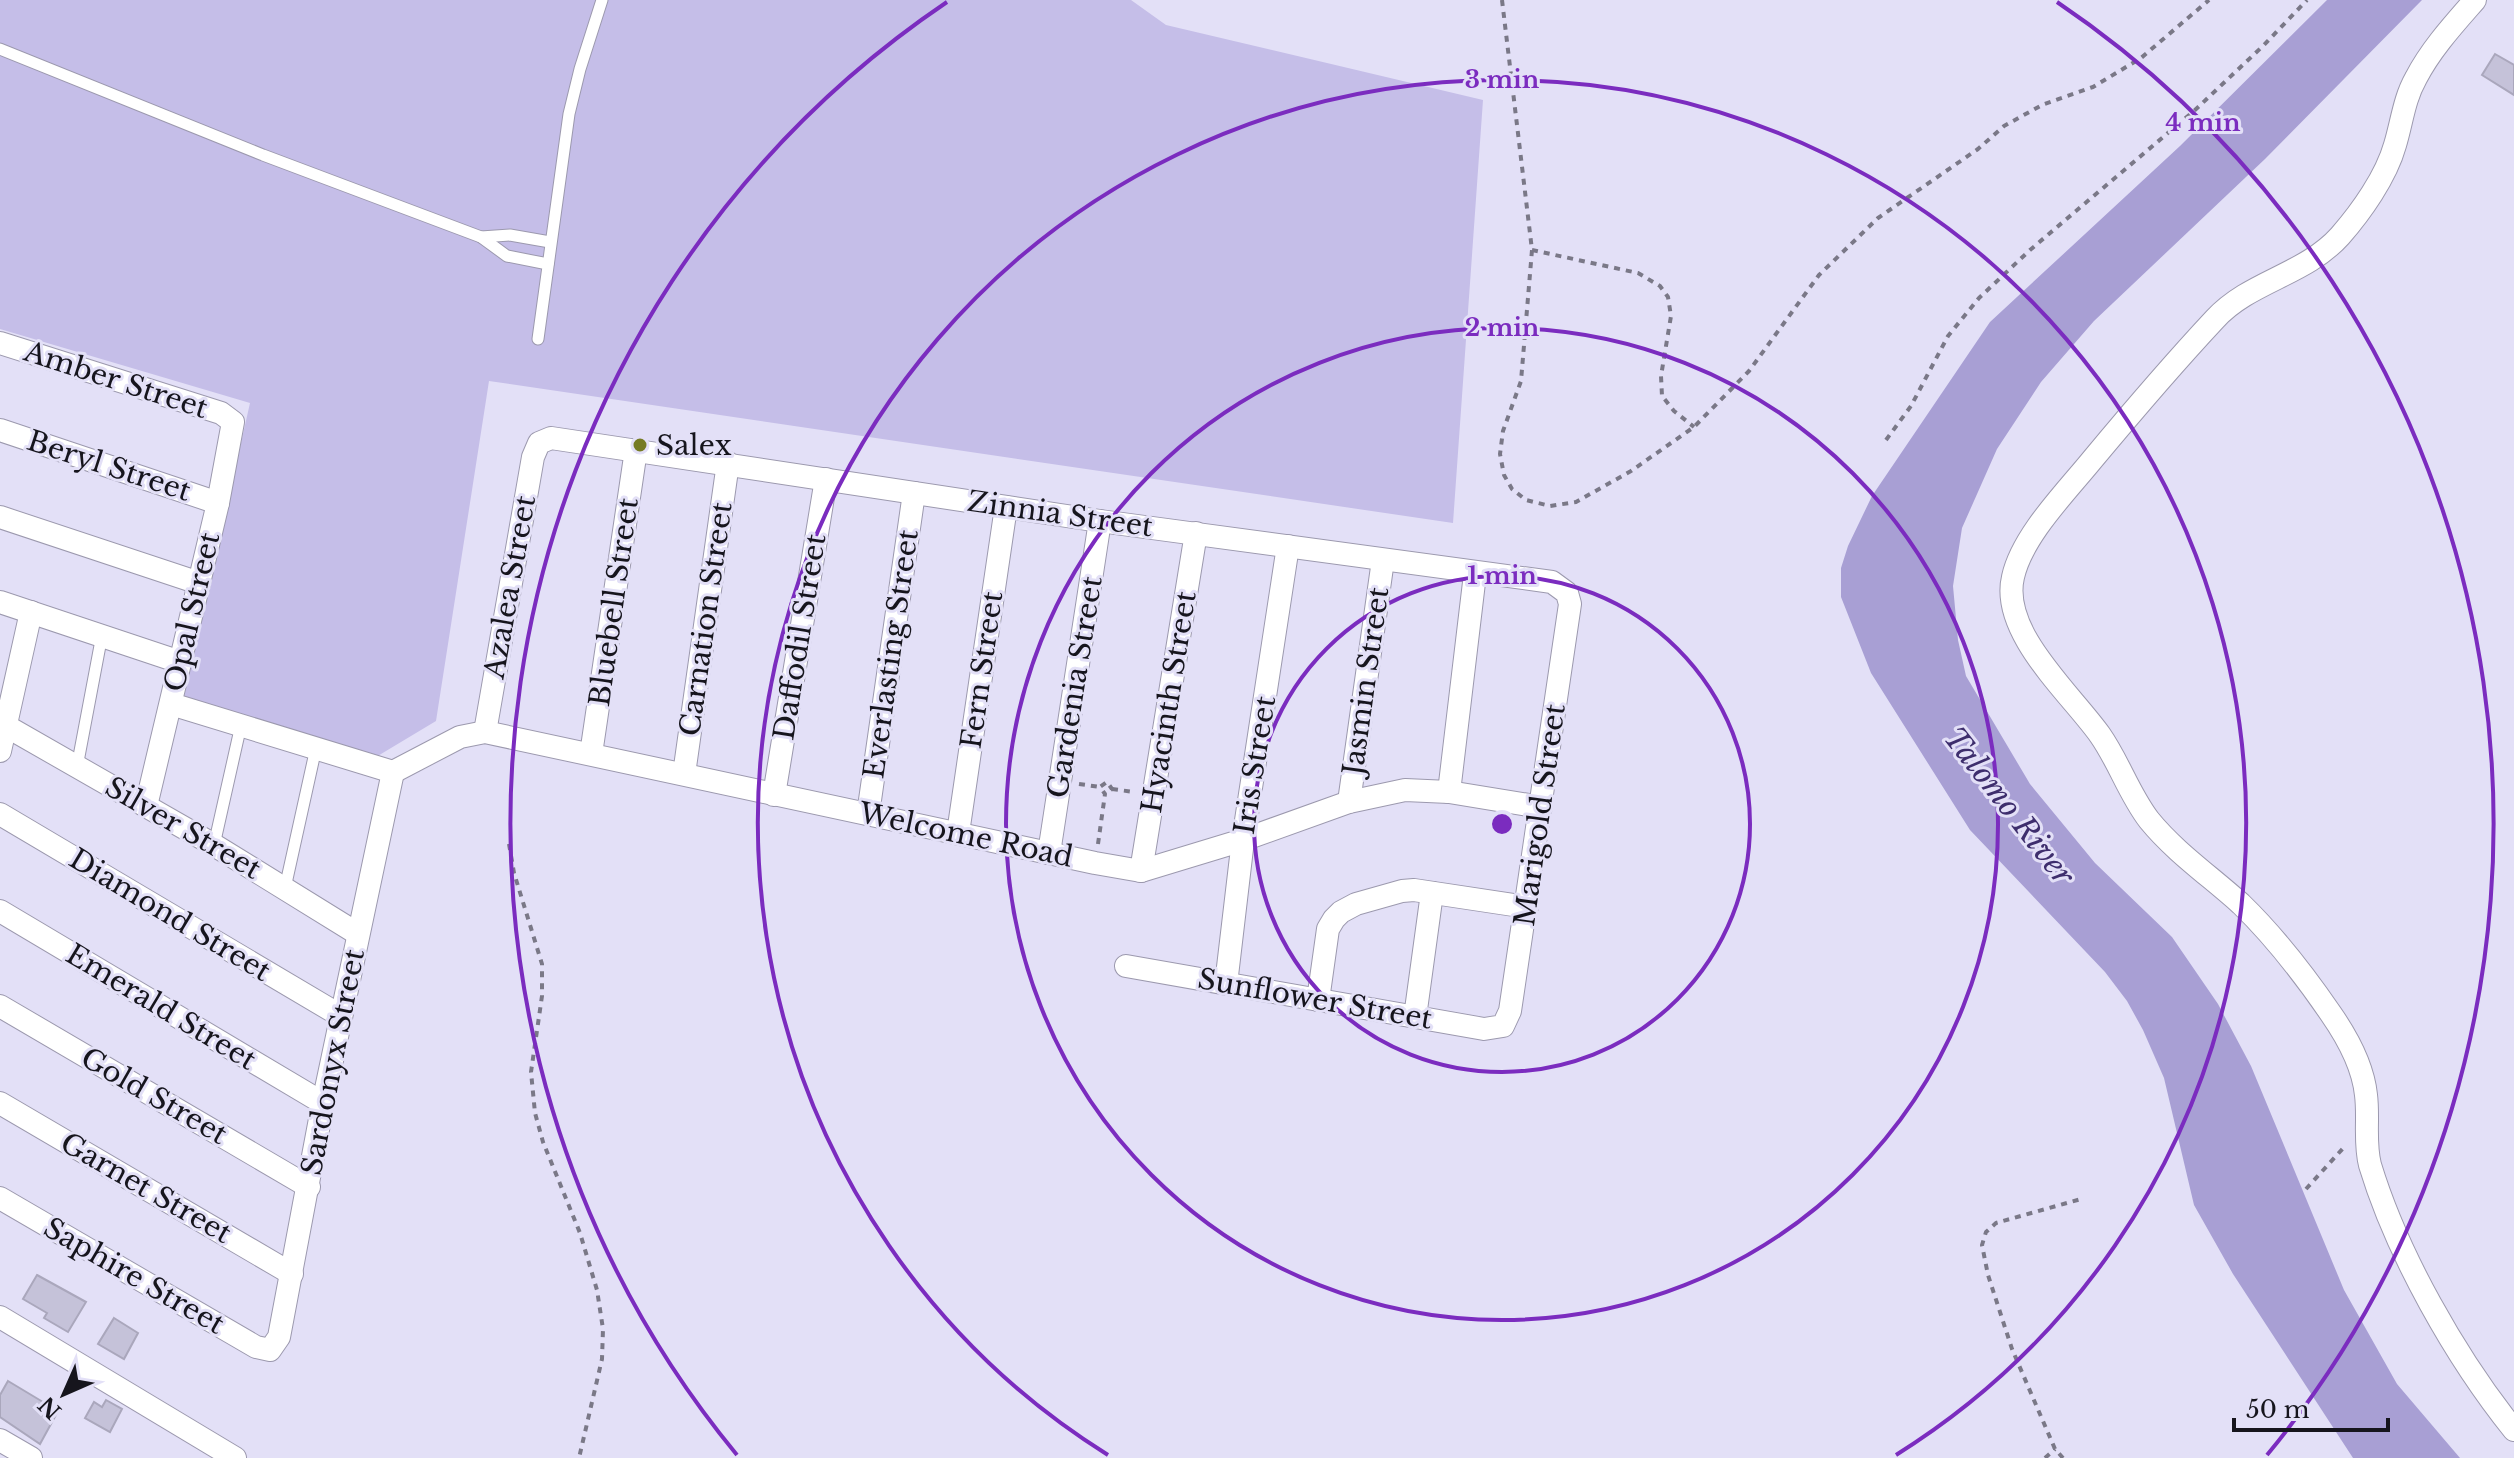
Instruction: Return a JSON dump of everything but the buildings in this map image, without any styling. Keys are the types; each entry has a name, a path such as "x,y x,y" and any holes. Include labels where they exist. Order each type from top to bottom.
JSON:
{"street":[{"path":"2475,0 2430,54 2415,79 2403,109 2394,149 2377,183 2339,237 2296,271 2245,294 2223,310 2057,502 2022,552 2010,591 2012,608 2030,647 2100,735 2148,819 2258,923 2346,1036 2366,1092 2368,1159 2392,1224 2418,1278 2474,1373 2514,1430"},
{"name":"Amber Street","path":"0,343 221,413 231,419"},
{"name":"Opal Street","path":"146,806 218,503 234,429 231,419"},
{"name":"Beryl Street","path":"0,430 218,503"},
{"name":"Zinnia Street","path":"539,443 551,438 1100,521 1552,582 1567,593 1570,604"},
{"name":"Azalea Street","path":"485,732 533,457 539,443"},
{"name":"Bluebell Street","path":"591,754 636,450"},
{"name":"Carnation Street","path":"684,774 728,463"},
{"name":"Daffodil Street","path":"774,795 826,479"},
{"name":"Everlasting Street","path":"868,814 914,493"},
{"name":"Fern Street","path":"958,833 1006,507"},
{"path":"0,517 199,583"},
{"name":"Gardenia Street","path":"1049,853 1100,521"},
{"name":"Hyacinth Street","path":"1141,871 1196,533"},
{"name":"Iris Street","path":"1226,984 1243,840 1288,546"},
{"name":"Jasmin Street","path":"1349,802 1383,560"},
{"path":"1449,792 1475,574"},
{"path":"0,602 180,662"},
{"name":"Marigold Street","path":"1503,1026 1510,1011 1527,907 1570,604"},
{"path":"0,751 31,612"},
{"path":"171,704 393,772"},
{"name":"Silver Street","path":"6,726 214,845 358,934"},
{"name":"Welcome Road","path":"393,772 460,737 485,732 1141,871 1243,840 1349,802 1405,790 1449,792 1541,807"},
{"name":"Sardonyx Street","path":"270,1350 279,1337 323,1103 393,772"},
{"name":"Diamond Street","path":"0,814 341,1016"},
{"path":"1318,1000 1328,929 1341,912 1356,904 1402,891 1527,907"},
{"path":"1415,1017 1432,893"},
{"name":"Emerald Street","path":"0,911 323,1103"},
{"name":"Sunflower Street","path":"1126,966 1484,1029 1503,1026"},
{"name":"Gold Street","path":"0,1006 309,1187"},
{"name":"Garnet Street","path":"0,1103 292,1274"},
{"name":"Saphire Street","path":"0,1198 256,1347 270,1350"},
{"path":"0,1317 235,1458"},
{"path":"0,1440 31,1458"}],"lane":[{"path":"538,339 569,114 602,0"},
{"path":"0,49 263,155 481,237 507,256 548,264"},
{"path":"481,237 510,235 550,242"},
{"path":"77,767 102,635"},
{"path":"214,845 241,725"},
{"path":"285,888 316,748"}],"path":[{"path":"1502,0 1532,250 1521,381 1503,431 1500,454 1504,475 1512,489 1526,500 1550,506 1576,502 1631,471 1694,427 1749,371 1819,275 1878,218 1978,149 2004,126 2042,105 2093,87 2141,58 2209,0"},
{"path":"1886,440 1911,406 1948,336 1979,298 2030,250 2195,110 2307,0"},
{"path":"1532,250 1638,273 1660,286 1668,297 1671,316 1661,376 1662,396 1694,427"},
{"path":"1095,863 1105,794"},
{"path":"509,844 514,873 542,964 542,996 531,1072 535,1113 543,1142 580,1233 597,1290 603,1329 602,1359 579,1458"},
{"path":"2306,1189 2367,1118"},
{"path":"2063,1458 2055,1449 2012,1349 1988,1275 1982,1245 1986,1232 1996,1223 2081,1199"},
{"path":"2045,1458 2055,1449"}],"shaded area":[{"path":"0,0 1131,0 1166,25 1483,100 1453,523 489,381 436,721 376,757 183,700 250,403 0,329"}],"water":[{"name":"Talomo River","path":"2327,0 2422,0 2265,159 2094,321 2041,382 1997,449 1962,528 1953,586 1958,640 1966,676 2030,784 2095,863 2172,937 2218,1004 2251,1066 2344,1290 2397,1384 2460,1458 2353,1458 2233,1274 2194,1205 2164,1078 2127,1001 2105,972 1970,830 1871,673 1841,597 1841,568 1872,496 1990,322 2180,146"}],"place":[{"name":"Salex","path":"640,445"}]}
